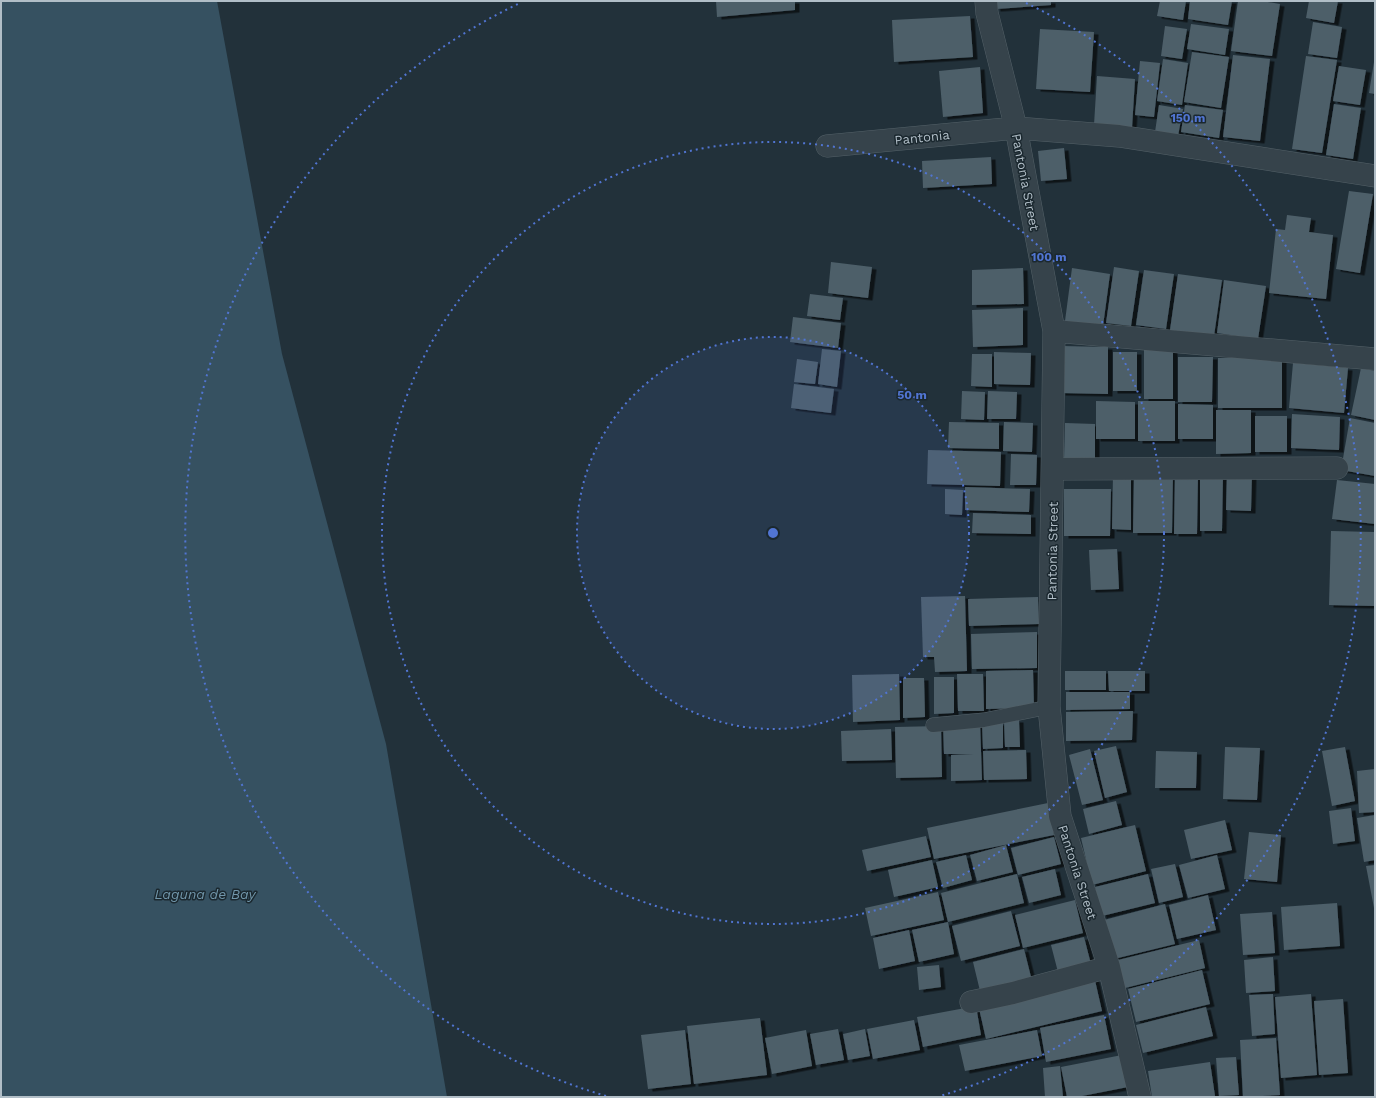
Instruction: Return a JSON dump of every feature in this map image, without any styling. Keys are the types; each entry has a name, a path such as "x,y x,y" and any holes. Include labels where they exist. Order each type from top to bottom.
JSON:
{"street":[{"name":"Pantonia Street","path":"986,1 987,13 1016,128 1054,331 1049,706 1060,816 1109,967 1140,1097"},
{"name":"Pantonia","path":"827,146 1016,128 1119,136 1375,176"},
{"path":"1054,331 1375,359"},
{"path":"1053,469 1337,468"},
{"path":"971,1002 1013,993 1109,967"}],"lane":[{"path":"933,725 984,720 1049,706"}],"water":[{"name":"Laguna de Bay","path":"1,1 217,1 282,354 386,744 447,1097 1,1097"}],"building":[{"path":"716,1 795,1 795,10 717,17"},
{"path":"995,1 1051,1 1051,5 996,9"},
{"path":"1160,1 1186,1 1183,20 1157,16"},
{"path":"1190,1 1232,1 1228,25 1188,19"},
{"path":"1238,1 1262,1 1280,4 1272,56 1231,51"},
{"path":"1309,1 1338,1 1334,23 1306,18"},
{"path":"970,16 973,57 894,62 892,20"},
{"path":"1313,22 1342,27 1337,58 1308,54"},
{"path":"1191,24 1229,29 1225,55 1187,49"},
{"path":"1165,26 1187,29 1182,59 1161,56"},
{"path":"1040,29 1094,32 1090,92 1036,89"},
{"path":"1192,52 1229,57 1221,108 1184,102"},
{"path":"1233,55 1270,59 1260,141 1223,137"},
{"path":"1306,56 1337,60 1322,153 1292,149"},
{"path":"1163,59 1188,63 1182,105 1157,101"},
{"path":"1140,61 1160,63 1154,117 1135,115"},
{"path":"1375,62 1375,94 1369,93"},
{"path":"1339,66 1366,70 1360,105 1333,101"},
{"path":"980,67 983,113 943,117 939,71"},
{"path":"1097,76 1135,79 1132,128 1094,125"},
{"path":"1334,104 1361,108 1353,159 1326,155"},
{"path":"1159,105 1183,109 1178,136 1155,132"},
{"path":"1185,105 1223,110 1219,138 1181,132"},
{"path":"1064,148 1067,179 1041,181 1038,151"},
{"path":"991,157 992,184 923,188 922,161"},
{"path":"1349,191 1373,194 1360,273 1336,269"},
{"path":"1287,215 1311,218 1309,232 1333,235 1326,299 1269,293 1276,229 1285,230"},
{"path":"831,262 872,267 868,298 828,293"},
{"path":"1114,267 1139,271 1131,326 1106,323"},
{"path":"1023,268 1024,304 972,305 972,270"},
{"path":"1072,268 1110,274 1103,326 1065,321"},
{"path":"1144,270 1174,274 1166,329 1136,325"},
{"path":"1178,274 1222,280 1214,336 1170,330"},
{"path":"1224,280 1266,286 1258,339 1217,333"},
{"path":"810,294 843,298 840,320 807,316"},
{"path":"1023,308 1023,345 973,347 972,310"},
{"path":"793,317 841,323 838,348 790,342"},
{"path":"1061,346 1108,347 1108,394 1061,393"},
{"path":"1144,348 1173,348 1173,399 1144,399"},
{"path":"822,349 841,351 837,387 818,384"},
{"path":"994,352 1031,353 1030,385 994,384"},
{"path":"1113,352 1137,352 1137,391 1113,391"},
{"path":"972,354 992,354 992,387 971,386"},
{"path":"1178,357 1213,357 1212,402 1178,402"},
{"path":"1218,358 1282,358 1282,408 1218,408"},
{"path":"797,359 818,362 815,384 794,382"},
{"path":"1293,363 1348,368 1344,413 1289,408"},
{"path":"1361,368 1375,371 1375,420 1351,415"},
{"path":"794,384 834,389 831,413 791,408"},
{"path":"962,391 985,392 984,420 961,419"},
{"path":"988,391 1017,392 1016,419 987,419"},
{"path":"1096,401 1135,402 1135,439 1096,439"},
{"path":"1138,401 1175,401 1175,441 1138,441"},
{"path":"1178,404 1213,405 1213,439 1178,439"},
{"path":"1216,410 1251,410 1251,453 1216,454"},
{"path":"1292,414 1340,417 1339,450 1291,448"},
{"path":"1255,416 1287,416 1287,452 1255,452"},
{"path":"1350,418 1375,423 1375,476 1341,470"},
{"path":"949,422 999,423 999,449 948,448"},
{"path":"1004,422 1033,423 1032,452 1003,451"},
{"path":"1065,423 1095,424 1095,460 1064,460"},
{"path":"928,450 1001,452 1000,486 927,484"},
{"path":"1011,454 1037,455 1036,485 1010,485"},
{"path":"1227,472 1252,472 1251,511 1226,510"},
{"path":"1134,473 1173,473 1172,533 1133,533"},
{"path":"1175,473 1198,474 1197,534 1174,534"},
{"path":"1113,474 1131,475 1131,530 1112,529"},
{"path":"1200,474 1223,474 1222,531 1200,531"},
{"path":"1337,480 1375,484 1375,524 1332,519"},
{"path":"965,487 1030,489 1029,512 965,510"},
{"path":"945,489 963,490 962,515 945,514"},
{"path":"1064,489 1111,489 1110,536 1064,536"},
{"path":"973,513 1031,515 1031,534 972,533"},
{"path":"1331,531 1375,532 1375,606 1329,605"},
{"path":"1117,549 1119,589 1091,590 1089,550"},
{"path":"965,596 967,671 935,672 934,657 923,657 921,597"},
{"path":"1038,597 1039,624 969,626 968,599"},
{"path":"1037,632 1037,668 972,669 971,634"},
{"path":"1033,670 1034,708 986,709 986,671"},
{"path":"1065,671 1106,671 1106,690 1065,690"},
{"path":"1108,671 1145,671 1145,691 1109,691"},
{"path":"899,674 900,720 853,722 852,675"},
{"path":"957,674 983,674 984,711 958,711"},
{"path":"934,677 954,677 954,713 934,714"},
{"path":"903,678 924,678 925,717 903,718"},
{"path":"1066,692 1130,692 1130,709 1066,710"},
{"path":"1133,711 1132,740 1066,741 1066,712"},
{"path":"1004,720 1019,720 1020,747 1005,747"},
{"path":"980,721 982,780 951,781 951,755 974,754 944,754 943,722"},
{"path":"982,723 1003,723 1003,748 983,749"},
{"path":"941,726 942,777 896,778 895,727"},
{"path":"891,729 892,760 842,761 841,731"},
{"path":"1116,746 1127,792 1105,798 1094,751"},
{"path":"1225,747 1260,748 1257,800 1223,799"},
{"path":"1345,747 1355,801 1332,806 1322,751"},
{"path":"1090,749 1103,800 1082,805 1069,755"},
{"path":"1026,750 1027,779 984,780 983,751"},
{"path":"1156,751 1197,752 1196,788 1155,788"},
{"path":"1375,769 1375,812 1359,813 1357,771"},
{"path":"1116,801 1122,825 1089,834 1083,809"},
{"path":"1048,803 1054,835 934,859 927,828"},
{"path":"1351,808 1355,841 1333,844 1329,811"},
{"path":"1375,815 1375,860 1364,862 1357,818"},
{"path":"1225,820 1232,850 1191,859 1184,830"},
{"path":"1135,825 1146,871 1092,885 1081,838"},
{"path":"1249,832 1281,835 1277,882 1244,879"},
{"path":"926,836 931,857 867,871 862,850"},
{"path":"1054,837 1061,864 1018,875 1011,848"},
{"path":"1006,845 1013,872 977,881 970,855"},
{"path":"966,855 972,880 943,888 936,862"},
{"path":"1217,855 1225,889 1188,898 1179,865"},
{"path":"932,860 938,887 894,897 888,870"},
{"path":"1175,864 1183,897 1159,903 1151,869"},
{"path":"1375,865 1375,908 1374,908 1366,866"},
{"path":"1055,869 1061,895 1029,903 1022,877"},
{"path":"1017,874 1024,903 948,922 941,893"},
{"path":"1148,874 1155,903 1102,916 1095,887"},
{"path":"938,892 944,920 871,936 865,908"},
{"path":"1208,895 1216,930 1177,939 1169,905"},
{"path":"1075,900 1083,933 1023,948 1015,915"},
{"path":"1337,903 1340,946 1284,950 1281,907"},
{"path":"1165,904 1175,944 1114,959 1104,920"},
{"path":"1011,911 1020,946 961,961 952,926"},
{"path":"1272,912 1275,953 1243,955 1240,914"},
{"path":"948,922 954,954 919,962 912,930"},
{"path":"909,930 915,961 879,969 873,938"},
{"path":"1084,937 1092,968 1059,976 1051,945"},
{"path":"1199,940 1205,968 1125,988 1118,960"},
{"path":"1024,949 1032,981 981,995 973,962"},
{"path":"1273,957 1275,991 1246,993 1244,960"},
{"path":"939,965 941,987 919,990 917,967"},
{"path":"1202,970 1210,1004 1136,1022 1128,989"},
{"path":"1094,976 1102,1011 986,1039 978,1004"},
{"path":"1273,994 1275,1034 1252,1036 1249,995"},
{"path":"1311,994 1317,1075 1281,1078 1275,997"},
{"path":"1343,999 1348,1073 1319,1075 1314,1001"},
{"path":"976,1006 981,1035 923,1047 917,1017"},
{"path":"1206,1007 1213,1036 1143,1053 1136,1025"},
{"path":"1104,1015 1111,1049 1046,1062 1040,1028"},
{"path":"760,1018 767,1075 694,1084 687,1026"},
{"path":"914,1020 920,1050 873,1059 867,1029"},
{"path":"838,1029 844,1060 816,1065 810,1034"},
{"path":"865,1029 870,1056 848,1060 843,1034"},
{"path":"685,1030 691,1084 648,1089 641,1035"},
{"path":"806,1030 812,1066 772,1074 765,1038"},
{"path":"1037,1030 1042,1056 965,1071 959,1045"},
{"path":"1276,1038 1280,1095 1243,1097 1240,1040"},
{"path":"1122,1055 1128,1087 1077,1097 1067,1097 1061,1067"},
{"path":"1236,1057 1239,1095 1219,1096 1216,1058"},
{"path":"1210,1062 1215,1096 1152,1097 1148,1071"},
{"path":"1060,1066 1063,1097 1045,1097 1043,1068"}]}
